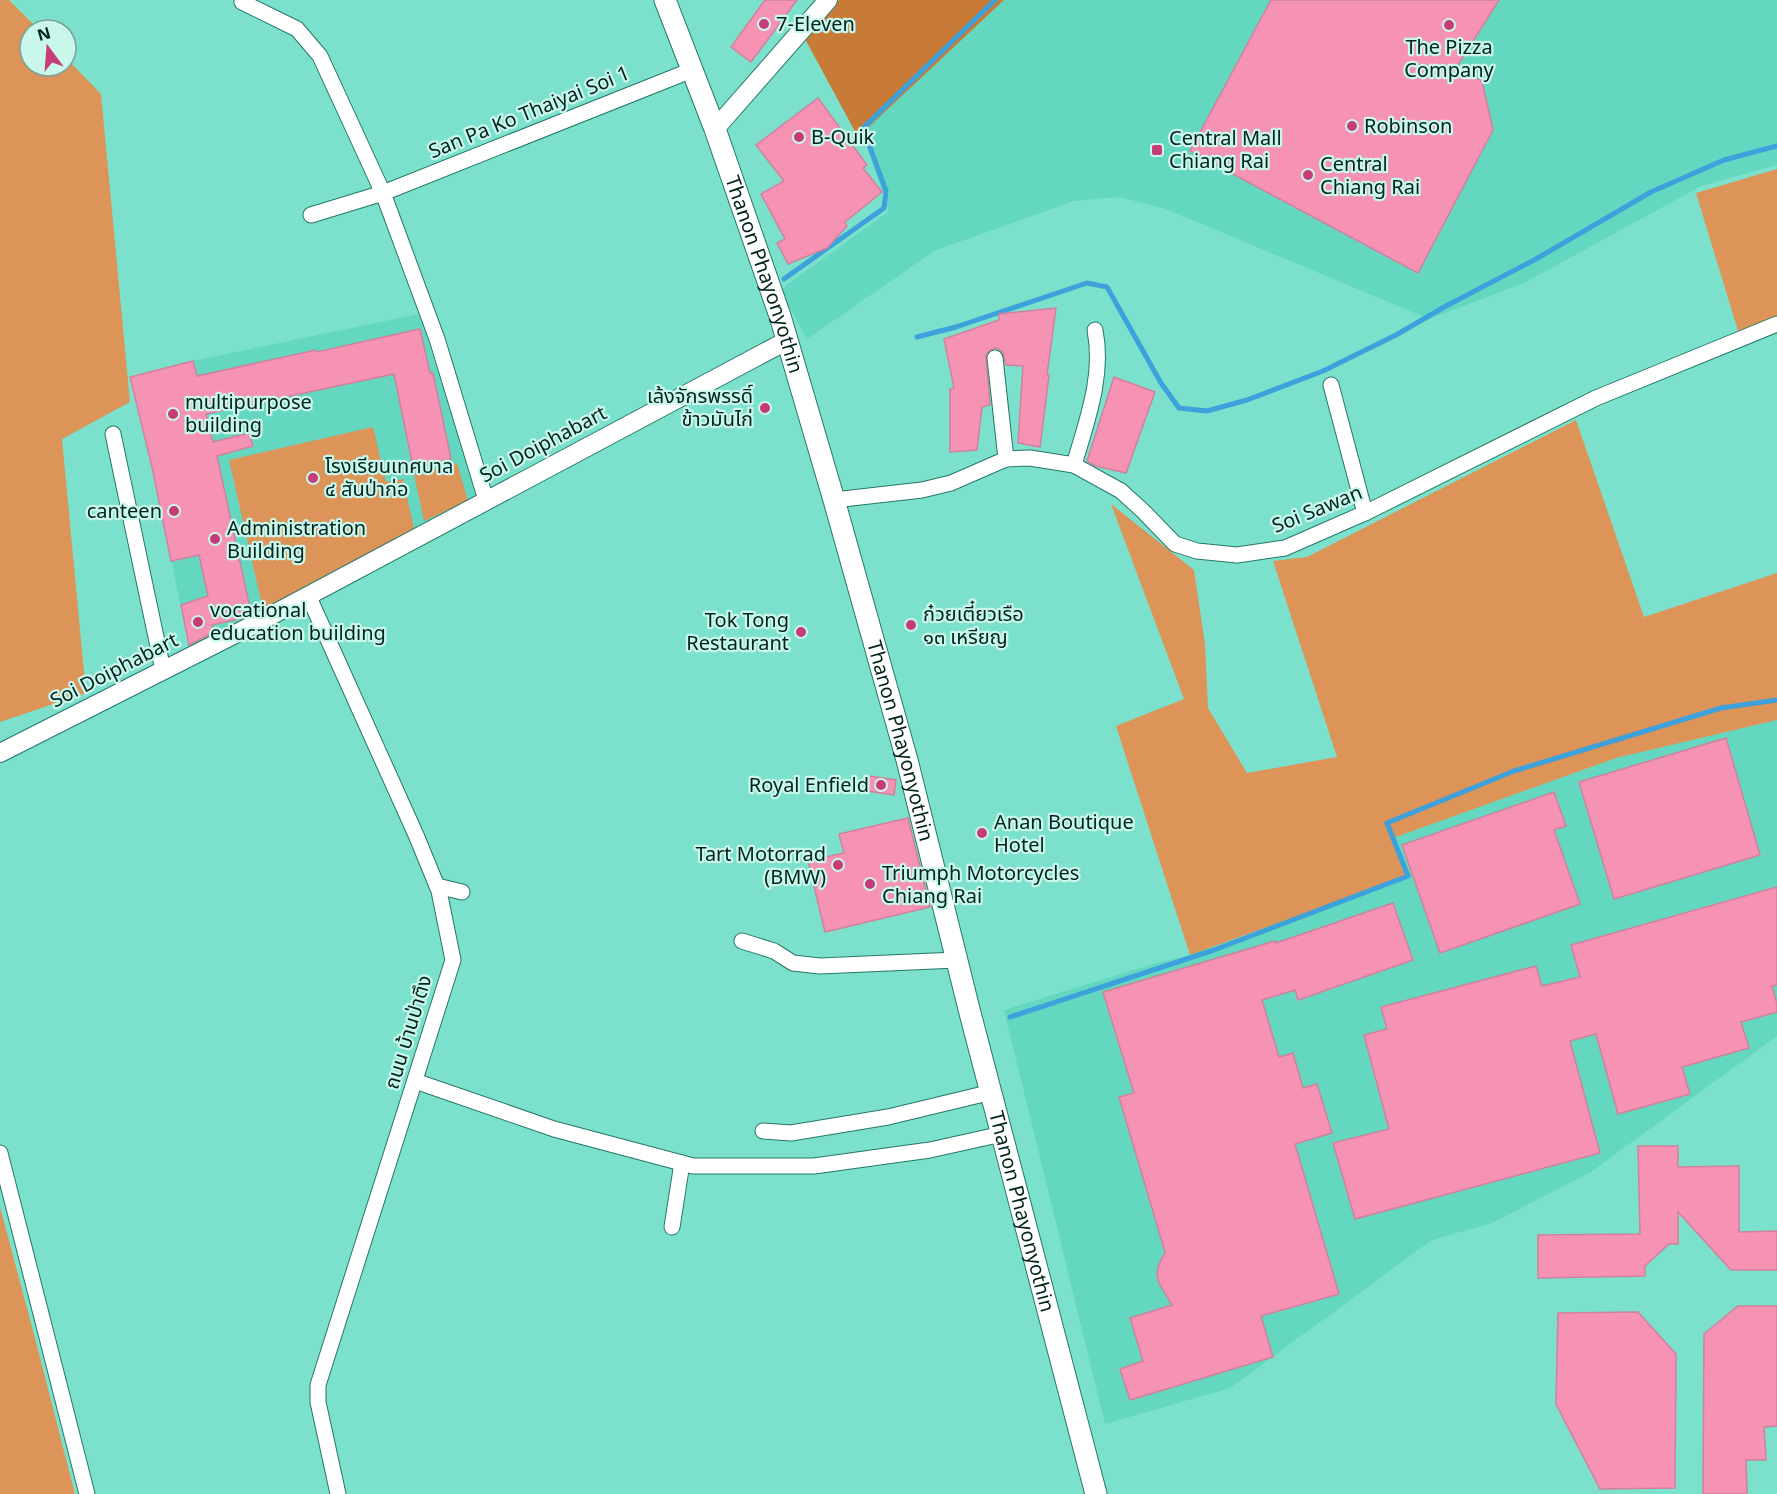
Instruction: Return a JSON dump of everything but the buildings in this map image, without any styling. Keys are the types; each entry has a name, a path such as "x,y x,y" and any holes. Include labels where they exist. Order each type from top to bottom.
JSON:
{"main road":[{"name":"Thanon Phayonyothin","path":"665,0 715,129 788,340 907,760 1096,1494"}],"street":[{"path":"243,0 242,3 297,29 320,56 383,193 437,339 486,501"},
{"path":"715,129 828,0"},
{"name":"San Pa Ko Thaiyai Soi 1","path":"311,215 383,193 692,70"},
{"name":"Soi Sawan","path":"834,500 922,490 951,483 1006,459 1030,458 1074,465 1121,491 1175,544 1197,551 1236,555 1285,548 1365,513 1596,398 1777,324"},
{"path":"1074,465 1097,376 1098,346 1095,330"},
{"name":"Soi Doiphabart","path":"0,753 308,595 788,340"},
{"path":"995,358 1006,459"},
{"path":"1331,385 1365,513"},
{"path":"113,434 163,670"},
{"name":"ถนน บ้านป่าตึง","path":"308,595 437,886 453,960 318,1385 318,1402 338,1494"},
{"path":"437,886 462,892"},
{"path":"742,941 764,947 793,963 802,965 957,960"},
{"path":"415,1081 554,1129 687,1165 814,1166 930,1150 1002,1134"},
{"path":"763,1131 791,1133 888,1117 992,1092"},
{"path":"0,1153 87,1494"},
{"path":"672,1227 687,1165"}],"shaded area":[{"path":"0,0 9,0 27,18 18,18 18,78 78,78 78,70 101,94 130,402 62,439 86,693 0,722"},
{"path":"839,0 1004,0 858,137 805,39"},
{"name":"Central Chiang Rai","path":"1004,0 1777,0 1777,165 1701,186 1524,283 1429,319 1166,209 1119,197 1074,201 936,250 807,339 780,290 889,211 862,133"},
{"path":"1777,169 1777,319 1739,334 1696,193"},
{"name":"โรงเรียนเทศบาล ๔ สันป่าก่อ","path":"419,314 476,489 472,508 191,656 152,467 130,377 193,361"},
{"path":"1576,420 1644,617 1777,573 1777,720 1616,758 1393,838 1408,876 1190,955 1116,726 1184,699 1111,504 1194,570 1205,644 1208,708 1247,773 1337,757 1273,561 1307,557"},
{"path":"373,427 386,482 403,479 416,537 265,618 229,460"},
{"path":"457,463 468,501 424,521 414,474"},
{"path":"1777,720 1777,1036 1591,1172 1492,1223 1432,1240 1230,1388 1105,1424 1004,1010 1153,964 1190,955 1407,876 1393,838 1616,758"},
{"path":"0,1207 36,1342 75,1494 0,1494"}],"waterway":[{"path":"784,279 884,208 886,191 863,128 995,0"},
{"path":"917,337 956,327 1087,283 1107,287 1161,383 1179,408 1207,411 1247,400 1323,371 1396,335 1536,259 1651,192 1724,160 1777,146"},
{"path":"1010,1017 1214,950 1408,876 1387,823 1514,771 1721,708 1777,700"}],"place":[{"name":"7-Eleven","path":"764,24"},
{"name":"The Pizza Company","path":"1449,25"},
{"name":"Robinson","path":"1352,126"},
{"name":"B-Quik","path":"799,137"},
{"name":"Central Mall Chiang Rai","path":"1157,150"},
{"name":"Central Chiang Rai","path":"1308,175"},
{"name":"เล้งจักรพรรดิ์ ข้าวมันไก่","path":"765,408"},
{"name":"multipurpose building","path":"173,414"},
{"name":"โรงเรียนเทศบาล ๔ สันป่าก่อ","path":"313,478"},
{"name":"canteen","path":"174,511"},
{"name":"Administration Building","path":"215,539"},
{"name":"vocational education building","path":"198,622"},
{"name":"ก๋วยเตี๋ยวเรือ ๑๓ เหรียญ","path":"911,625"},
{"name":"Tok Tong Restaurant","path":"801,632"},
{"name":"Royal Enfield","path":"881,785"},
{"name":"Anan Boutique Hotel","path":"982,833"},
{"name":"Tart Motorrad (BMW)","path":"838,865"},
{"name":"Triumph Motorcycles Chiang Rai","path":"870,884"}]}
